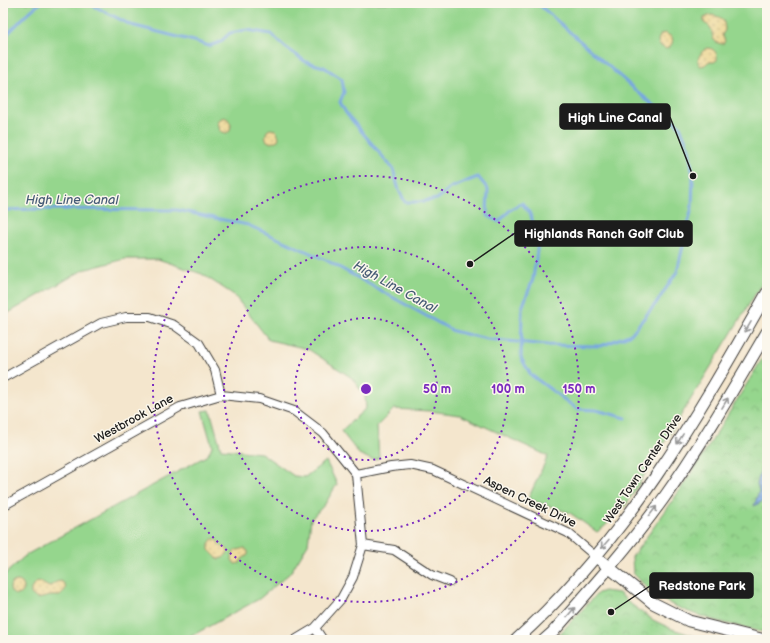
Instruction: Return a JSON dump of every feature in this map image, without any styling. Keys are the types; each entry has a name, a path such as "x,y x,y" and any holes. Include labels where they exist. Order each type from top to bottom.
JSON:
{"street":[{"name":"West Town Center Drive","path":"516,640 574,581 628,516 670,455 742,338 767,294"},
{"path":"3,378 101,323 126,317 150,317 174,325 199,343 215,370 221,395"},
{"path":"544,640 553,632 609,568 663,499 715,420 767,332"},
{"name":"Westbrook Lane","path":"3,506 180,407 221,395 259,399 294,411 322,433 356,474"},
{"name":"Aspen Creek Drive","path":"356,474 410,465 433,470 568,533 653,603 689,621 765,640"},
{"path":"295,640 315,628 341,599 353,577 363,545 356,474"},
{"path":"363,545 394,550 432,575 450,582"},
{"path":"315,628 323,640"}],"green space":[{"path":"3,3 767,3 767,275 626,505 597,532 570,513 528,499 548,456 460,415 430,411 394,409 377,426 379,458 372,460 359,454 341,431 366,408 365,396 352,378 308,349 269,340 234,295 202,274 158,259 125,259 83,270 3,316"},
{"path":"767,351 767,633 697,615 658,597 633,573 632,557 700,460"},
{"path":"210,410 221,449 261,453 294,476 305,477 326,461 337,484 325,504 311,519 308,544 290,573 259,599 184,640 3,640 3,576 26,555 208,455 212,446 202,411"},
{"path":"604,591 619,593 632,605 653,620 672,629 707,640 554,640 598,593"}],"sand":[{"path":"711,15 722,19 724,23 725,30 722,35 725,41 723,44 714,40 710,27 704,23 704,18"},
{"path":"665,33 673,39 672,44 666,49 659,45 658,40 661,34"},
{"path":"708,48 715,52 717,60 700,66 698,60 700,55"},
{"path":"224,117 228,119 231,125 230,131 226,133 220,131 218,123 220,119"},
{"path":"270,129 276,130 279,137 278,140 271,143 267,141 265,137 267,131"},
{"path":"212,539 216,539 220,545 226,548 228,553 223,558 218,559 209,550 209,544"},
{"path":"244,548 248,551 248,555 242,559 240,563 235,564 232,560 234,552"},
{"path":"17,581 22,583 24,588 22,593 17,595 12,593 10,588 12,583"},
{"path":"61,581 65,584 65,588 64,592 60,596 37,599 31,594 31,589 35,583 40,582 49,587 56,582"}],"water":[{"path":"767,446 767,499 754,506 759,491 757,484"}],"waterway":[{"path":"3,38 41,3"},
{"path":"88,3 131,25 209,46 220,42 230,33 247,30 271,34 285,47 306,62 324,67 342,79 344,92 340,102 346,113 393,169 399,190 405,202 418,202 437,199 450,188 478,177 488,189 487,215 499,222 510,210 522,203 531,215 538,243 533,279 522,308 521,358 531,375 577,409 596,410 626,418"},
{"name":"High Line Canal","path":"3,210 177,210 248,225 326,260 453,331 487,339 547,345 601,346 631,334 657,302 677,272 692,207 693,176 689,149 680,126 639,93 537,3"}],"place":[{"name":"High Line Canal","path":"693,176"},
{"name":"Highlands Ranch Golf Club","path":"470,264"},
{"name":"Redstone Park","path":"611,612"}]}
